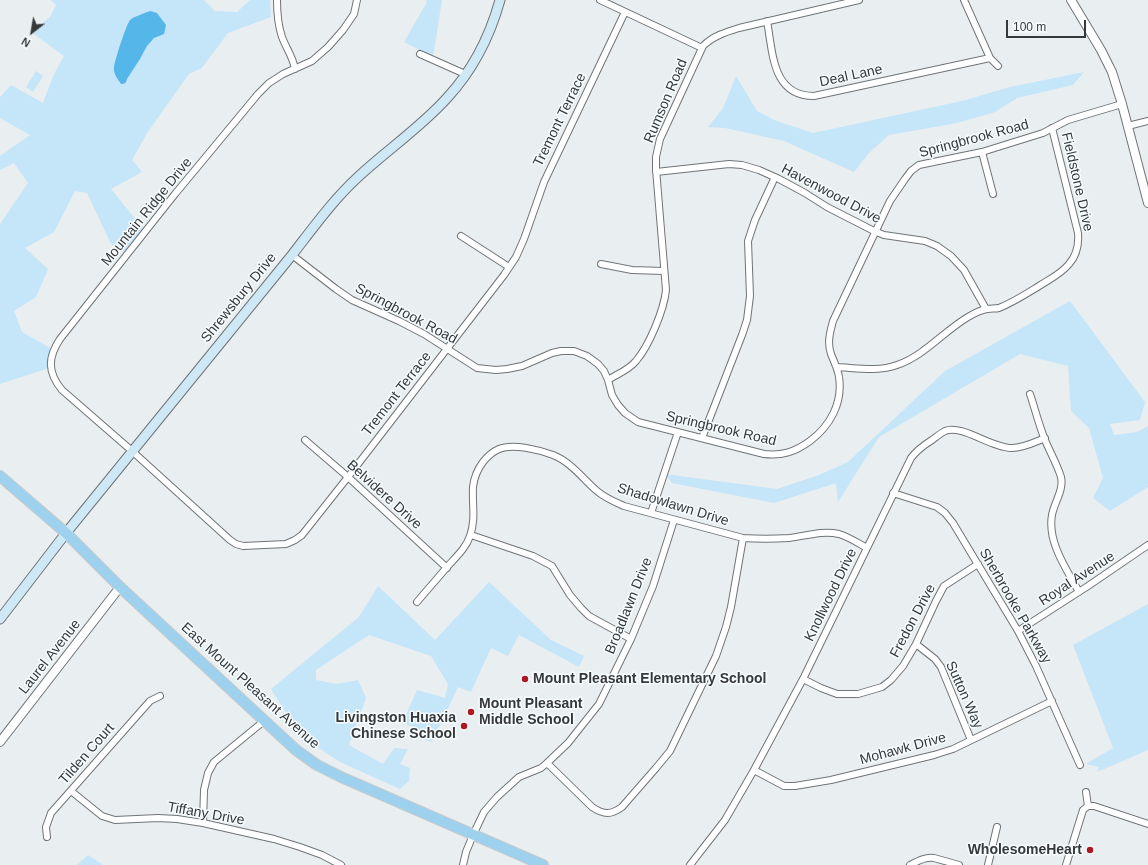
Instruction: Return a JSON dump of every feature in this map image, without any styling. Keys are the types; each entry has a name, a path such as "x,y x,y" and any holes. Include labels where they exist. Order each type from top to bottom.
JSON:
{"main road":[{"name":"Shrewsbury Drive","path":"0,619 66,533 292,255 322,215 342,193 378,159 431,114 447,98 466,74 484,44 500,0"},
{"name":"East Mount Pleasant Avenue","path":"0,476 66,533 120,587 296,750 317,765 341,777 543,865"}],"street":[{"path":"277,0 279,25 282,37 293,61 294,69"},
{"name":"Mountain Ridge Drive","path":"132,451 62,390 52,375 51,360 54,349 60,338 174,194 258,94 269,83 283,74 312,61 328,47 343,30 354,14 357,0"},
{"path":"600,0 702,48"},
{"name":"Rumson Road","path":"608,380 636,362 650,337 663,307 666,290 656,157 660,139 702,48 706,43 723,33 739,28 859,0"},
{"path":"964,0 990,58 998,66"},
{"path":"1071,0 1107,60 1112,72 1148,203"},
{"name":"Tremont Terrace","path":"132,451 236,544 243,546 286,544 295,540 302,534 348,477 516,257 544,182 625,12"},
{"name":"Deal Lane","path":"767,21 777,72 783,82 790,89 805,96 814,96 990,58"},
{"path":"420,54 466,74"},
{"name":"Springbrook Road","path":"292,255 336,290 352,300 399,321 447,348 477,368 496,370 522,366 556,352 574,351 595,361 604,371 615,400 621,409 629,416 643,424 773,455 782,454 802,447 826,426 833,416 840,390 840,377 829,344 830,331 833,321 890,201 911,171 919,165 982,152 1043,133 1068,120 1122,104"},
{"path":"1128,126 1148,121"},
{"name":"Fieldstone Drive","path":"837,367 875,370 886,369 899,365 918,355 952,327 986,309 998,308 1013,302 1060,273 1070,264 1076,254 1079,243 1078,233 1052,128"},
{"path":"982,152 993,194"},
{"name":"Havenwood Drive","path":"656,172 729,164 742,164 775,177 845,217 876,232 884,235 925,241 937,246 951,256 964,270 986,309"},
{"path":"702,438 747,320 750,296 748,241 755,220 775,177"},
{"path":"461,236 509,267"},
{"path":"601,264 632,270 664,271"},
{"path":"1030,394 1061,478 1061,488 1052,515 1055,543 1058,554 1079,592"},
{"name":"Knollwood Drive","path":"690,865 725,820 754,770 803,679 911,458 918,450 946,431 963,431 986,442 1005,448 1022,447 1045,438"},
{"path":"651,513 678,432"},
{"name":"Belvidere Drive","path":"305,440 348,477 446,568"},
{"name":"Shadowlawn Drive","path":"418,602 464,548 471,535 474,520 474,478 479,468 487,458 500,448 511,447 531,449 553,455 573,467 599,493 612,500 624,506 674,520 742,538 776,539 818,533 838,534 867,548"},
{"name":"Sherbrooke Parkway","path":"893,493 937,507 945,513 953,523 1018,631 1036,666 1080,765"},
{"name":"Broadlawn Drive","path":"473,835 484,812 497,796 519,777 540,768 546,763 568,743 599,704 631,639 653,586 674,520"},
{"path":"471,535 534,556 552,566 570,595 581,608 594,619 631,639"},
{"path":"546,763 592,807 600,812 608,813 616,812 622,807 656,768 670,751 716,656 731,607 742,538"},
{"name":"Royal Avenue","path":"1018,631 1148,545"},
{"name":"Fredon Drive","path":"803,679 837,694 858,694 882,687 891,680 903,666 916,644 944,586 978,564"},
{"name":"Laurel Avenue","path":"0,742 120,587"},
{"name":"Sutton Way","path":"916,644 935,659 941,667 971,740"},
{"name":"Tilden Court","path":"46,837 46,827 51,813 150,701 160,696"},
{"name":"Mohawk Drive","path":"754,770 784,786 795,786 831,780 953,749 1052,701"},
{"path":"203,823 204,790 208,773 214,762 264,721"},
{"name":"Tiffany Drive","path":"71,791 102,816 115,820 171,818 203,823 274,839 322,855 341,865"},
{"path":"1086,792 1088,806"},
{"path":"1066,865 1084,810 1088,806 1094,806 1148,824"},
{"path":"988,865 997,827"},
{"path":"462,865 473,835"},
{"path":"910,865 925,858 934,858 959,865"}],"shaded area":[{"path":"51,0 204,0 215,11 237,12 250,0 270,0 271,17 228,33 202,68 189,74 147,133 132,160 142,172 111,189 145,231 127,253 111,244 87,193 75,191 54,232 25,248 48,269 36,297 14,311 22,332 52,349 49,368 0,384 0,224 28,183 14,163 0,170 0,156 30,135 0,118 0,97 11,85 43,103 54,74 64,56 31,32 50,17 56,5","holes":["166,25 147,46 124,84 121,84 117,78"]},
{"path":"426,0 442,0 433,57 404,42 427,2"},
{"path":"36,71 43,76 33,92 26,87"},
{"path":"1084,72 1073,85 1017,98 995,112 957,123 889,135 868,154 854,172 784,141 725,128 708,127 723,108 736,76 757,111 774,120 813,133 962,101 1010,87"},
{"path":"1070,301 1145,402 1140,420 1110,424 1114,435 1137,432 1148,426 1148,487 1110,511 1093,498 1103,478 1089,428 1071,411 1068,366 1020,354 879,437 838,502 836,483 774,503 672,483 665,474 777,489 819,475 848,462 945,371"},
{"path":"489,582 551,640 584,656 579,667 519,635 508,656 491,648 471,692 458,687 432,742 419,738 413,727 407,725 406,721 406,715 417,690 445,698 448,684 431,656 369,635 316,670 316,680 336,684 358,680 366,698 349,745 383,764 394,748 408,749 400,764 410,768 409,781 400,789 340,762 292,729 294,725 271,689 359,617 378,586 435,640"},
{"path":"1148,604 1148,750 1097,772 1099,767 1086,764 1113,748 1073,645"},
{"path":"88,855 103,865 77,865"}],"water":[{"path":"150,11 157,13 166,25 164,34 154,38 147,46 126,82 121,84 115,74 114,67 126,28 130,20"}],"place":[{"name":"Mount Pleasant Elementary School","path":"525,679"},
{"name":"Mount Pleasant Middle School","path":"471,712"},
{"name":"Livingston Huaxia Chinese School","path":"464,726"},
{"name":"WholesomeHeart","path":"1090,850"}]}
